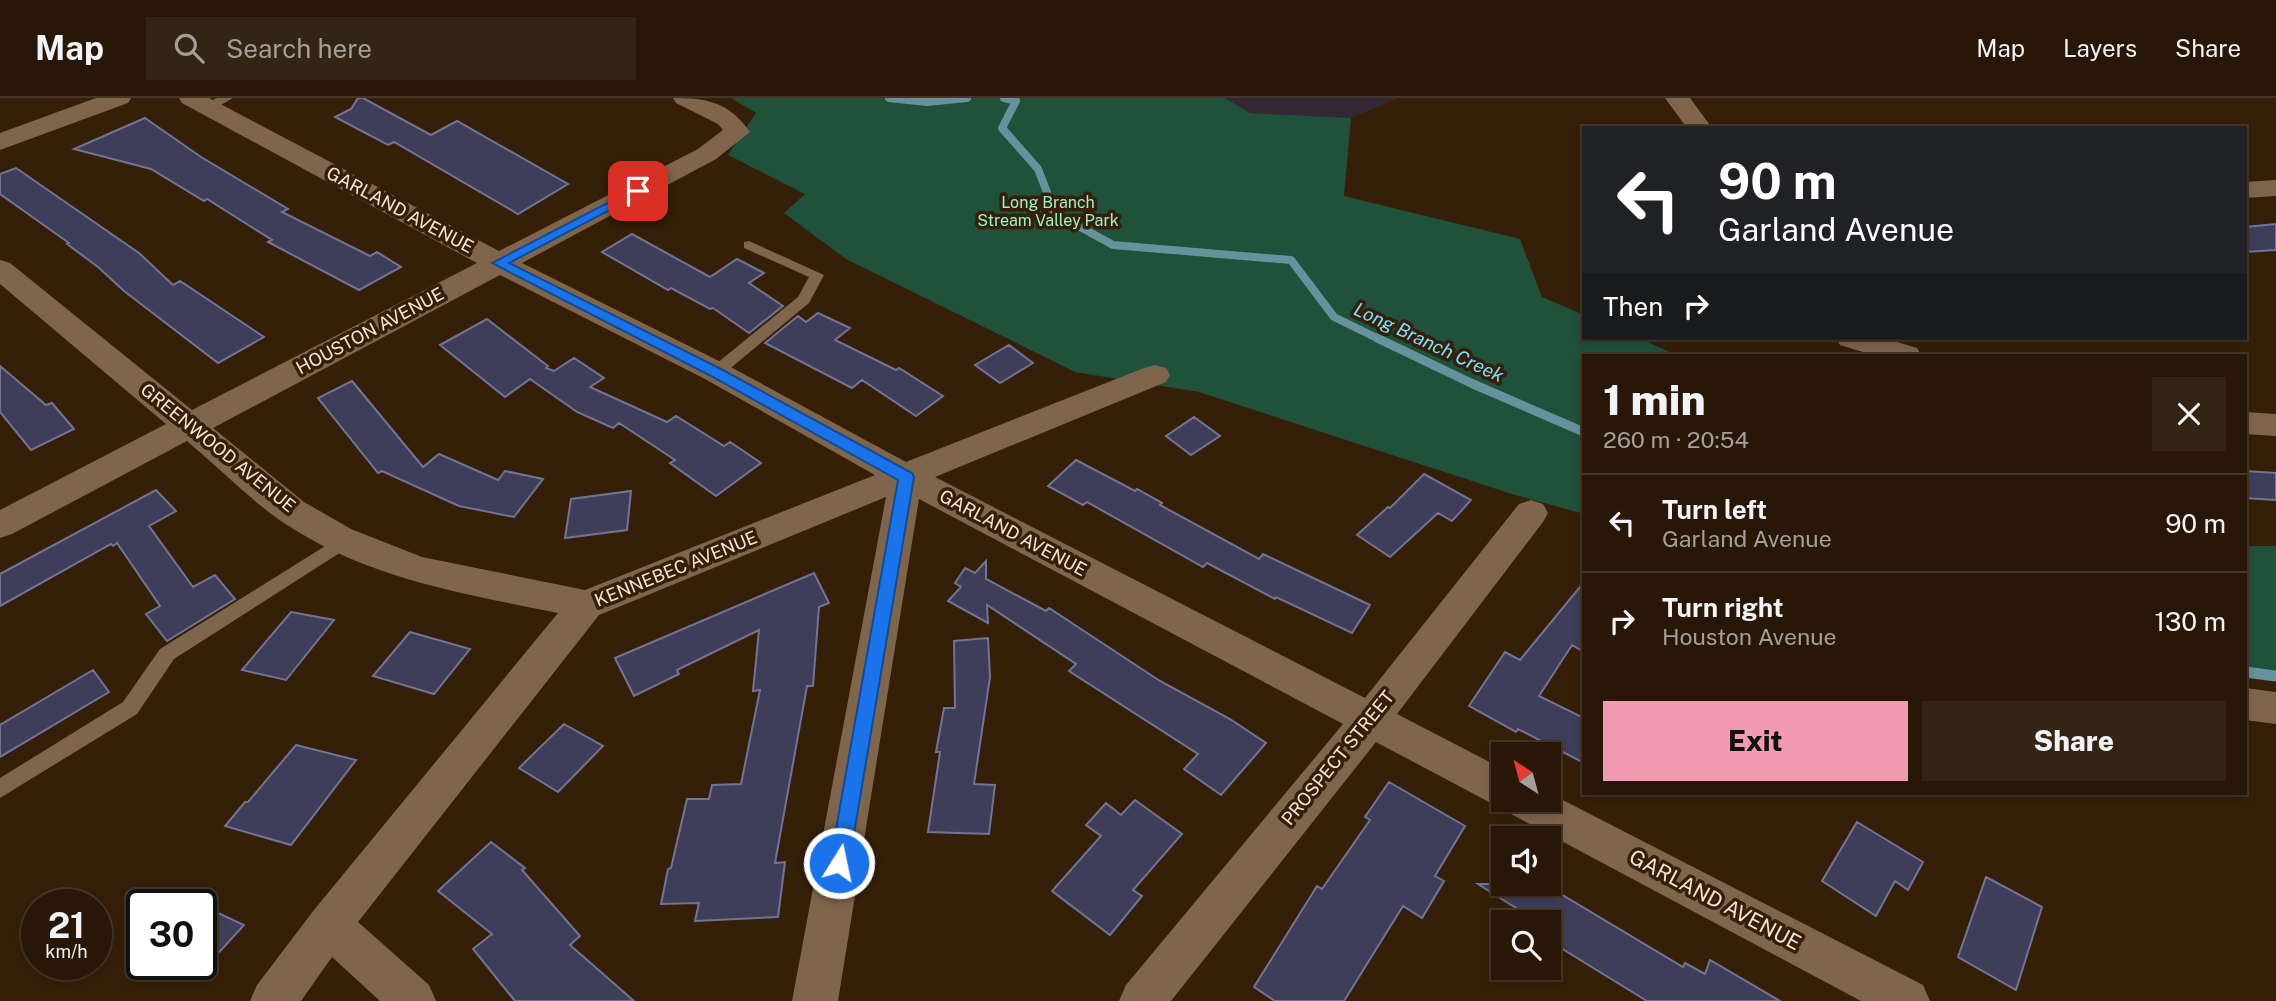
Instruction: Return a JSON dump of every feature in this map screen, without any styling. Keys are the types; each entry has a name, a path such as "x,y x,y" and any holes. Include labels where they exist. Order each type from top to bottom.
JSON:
{"street":[{"path":"0,142 119,98"},
{"name":"HOUSTON AVENUE","path":"0,525 708,154 737,132 727,119 685,98"},
{"path":"1677,98 1698,126"},
{"name":"GARLAND AVENUE","path":"209,101 499,263 716,372 906,477 1491,783"},
{"path":"2247,190 2276,188"},
{"name":"GREENWOOD AVENUE","path":"4,278 190,425 292,511 346,540 417,570 586,605"},
{"path":"1857,340 1903,354"},
{"name":"KENNEBEC AVENUE","path":"273,1001 329,925 586,605 1155,375"},
{"path":"2247,423 2276,425"},
{"path":"815,1001 906,477"},
{"name":"PROSPECT STREET","path":"1142,1001 1370,720 1531,513"},
{"path":"2247,704 2276,708"},
{"name":"GARLAND AVENUE","path":"1546,812 1907,1001"},
{"path":"329,925 413,1001"}],"lane":[{"path":"716,372 804,300 817,275 749,245"},
{"path":"0,789 130,708 167,654 346,540"}],"shaded area":[{"path":"1225,98 1398,98 1351,118 1250,113"}],"green space":[{"name":"Long Branch Stream Valley Park","path":"731,98 1225,98 1250,113 1351,118 1344,196 1520,239 1542,297 1582,314 1582,340 1643,340 1674,354 1582,354 1582,513 1512,494 1199,392 1075,372 846,259 784,213 805,194 728,155 756,113"},
{"path":"2247,546 2276,546 2276,677 2247,676"}],"building":[{"path":"358,98 363,98 431,135 457,121 568,184 518,214 394,142 388,145 335,117 351,109"},
{"path":"145,118 201,157 288,209 282,212 370,256 377,252 401,267 359,290 268,242 272,240 207,199 204,201 151,169 74,149"},
{"path":"16,168 139,253 173,285 180,281 264,337 218,363 124,291 67,244 69,243 0,194 0,174"},
{"path":"2276,224 2276,250 2247,252 2247,227"},
{"path":"632,234 710,277 737,259 764,273 749,283 783,306 749,333 713,308 710,309 671,288 668,290 602,252"},
{"path":"818,313 850,328 835,340 896,370 899,368 943,396 916,416 862,380 852,388 765,343 798,316 806,322"},
{"path":"487,319 548,366 546,368 554,371 574,358 604,378 590,387 667,422 676,416 724,446 730,442 761,463 716,496 670,463 675,460 619,423 613,428 577,412 530,379 505,397 440,345"},
{"path":"1009,345 1033,363 1000,383 975,365"},
{"path":"0,366 46,405 52,403 74,429 31,450 0,412"},
{"path":"352,381 423,467 439,454 498,480 505,471 543,479 514,517 459,506 382,471 378,473 318,398"},
{"path":"1194,417 1220,436 1191,455 1166,436"},
{"path":"1076,460 1135,491 1137,489 1162,503 1160,505 1259,559 1263,554 1370,605 1352,633 1276,597 1275,599 1207,563 1203,567 1087,502 1083,505 1048,486"},
{"path":"2247,471 2276,473 2276,500 2247,498"},
{"path":"1424,474 1471,500 1452,521 1438,513 1390,557 1357,535 1390,508"},
{"path":"156,490 176,511 149,526 193,587 215,575 235,599 167,641 146,614 160,606 117,543 0,606 0,574"},
{"path":"631,491 627,530 565,538 571,499"},
{"path":"986,561 986,579 1046,611 1049,608 1160,681 1230,719 1266,743 1221,795 1184,769 1198,754 1069,671 1076,664 987,605 988,623 948,601 961,587 955,583 965,568 975,573"},
{"path":"814,573 829,603 819,607 813,686 807,686 775,863 785,862 778,917 695,921 699,903 661,904 668,869 671,868 687,799 709,799 712,785 741,784 760,690 753,691 759,630 677,670 679,674 634,696 615,658"},
{"path":"1582,584 1582,651 1572,645 1539,696 1582,717 1582,762 1561,751 1561,742 1543,742 1518,729 1516,732 1469,706 1505,652 1520,660"},
{"path":"291,612 334,620 286,680 242,670"},
{"path":"410,632 470,649 434,694 373,676"},
{"path":"988,638 990,677 974,784 995,785 989,834 928,832 940,752 936,752 944,708 955,708 954,641"},
{"path":"93,670 109,692 0,757 0,725"},
{"path":"564,724 603,746 558,792 519,768"},
{"path":"296,745 356,760 291,845 225,826 245,802 248,802"},
{"path":"1389,782 1465,826 1435,876 1444,881 1422,918 1403,906 1344,1001 1275,1001 1254,987 1317,886 1322,889 1370,820 1365,817"},
{"path":"1135,800 1182,834 1133,890 1142,896 1110,935 1052,891 1101,836 1086,825 1106,803 1121,815"},
{"path":"1857,822 1923,862 1908,890 1895,881 1876,916 1822,881"},
{"path":"491,842 525,868 522,870 580,936 570,945 634,1001 515,1001 473,949 492,934 438,891"},
{"path":"1986,877 2042,907 2016,990 1958,957"},
{"path":"1478,884 1491,884 1491,892"},
{"path":"1561,894 1683,967 1685,963 1705,974 1710,960 1780,1001 1647,1001 1561,948 1561,910 1519,910 1497,896"},
{"path":"217,912 244,925 217,955"}],"waterway":[{"name":"Long Branch Creek","path":"889,98 927,102 967,98"},
{"name":"Long Branch Creek","path":"1004,98 1016,101 1002,128 1038,169 1055,213 1113,245 1291,260 1334,317 1381,340"},
{"name":"Long Branch Creek","path":"1377,338 1473,384 1582,431"},
{"name":"Long Branch Creek","path":"2247,672 2276,676"}],"route":[{"path":"638,191 499,263 716,372 906,477 839,863"}]}
